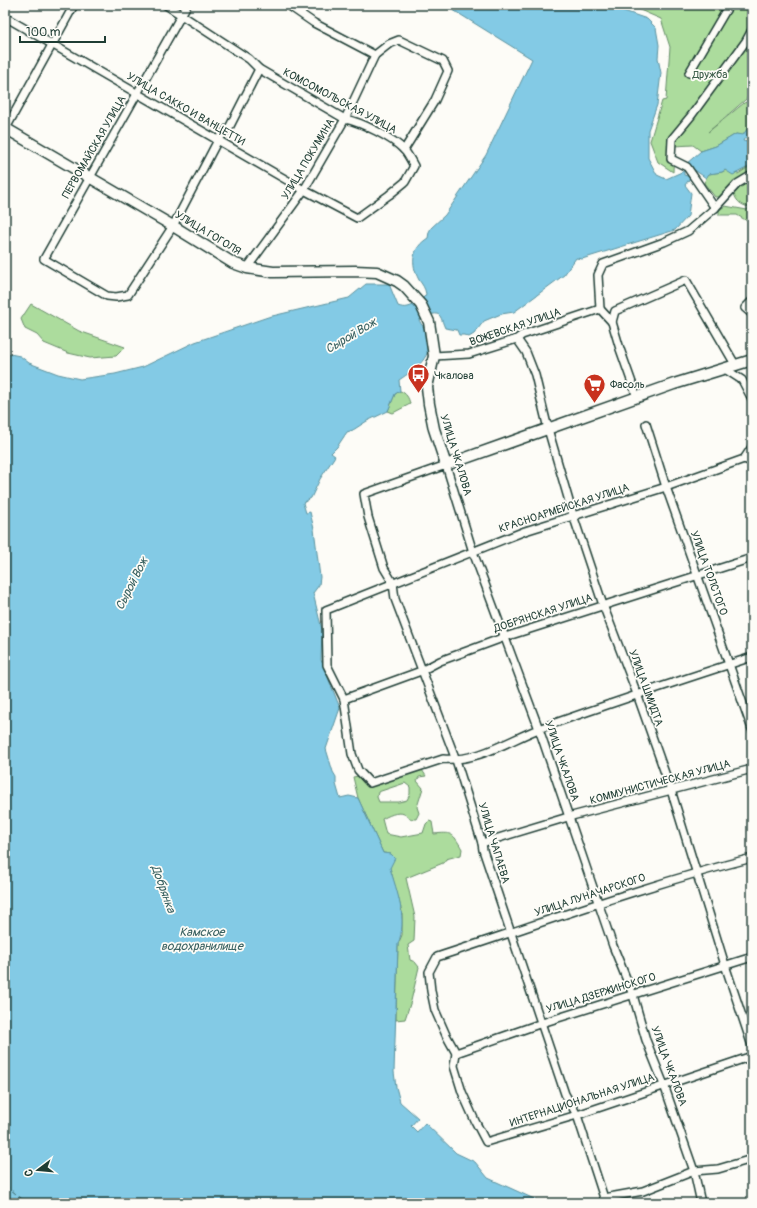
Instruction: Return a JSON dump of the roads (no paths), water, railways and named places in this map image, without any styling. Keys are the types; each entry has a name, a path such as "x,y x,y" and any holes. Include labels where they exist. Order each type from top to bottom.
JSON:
{"main road":[{"name":"УЛИЦА ГОГОЛЯ","path":"5,129 173,226 233,263 247,268 273,272 355,270 377,272 400,284 415,297 424,310 429,322"},
{"name":"УЛИЦА ЧКАЛОВА","path":"429,322 434,356 427,387 434,429 446,465"},
{"path":"446,465 674,384 752,360"}],"street":[{"path":"5,129 74,5"},
{"name":"КОМСОМОЛЬСКАЯ УЛИЦА","path":"166,5 249,59 259,69 345,119 354,121 386,137 404,150"},
{"name":"ПЕРВОМАЙСКАЯ УЛИЦА","path":"173,226 128,295 116,297 107,296 44,259 187,5"},
{"path":"288,5 314,23 375,55 389,44 399,40 443,61 448,70 434,100 404,150"},
{"path":"688,73 729,5"},
{"name":"УЛИЦА САККО И ВАНЦЕТТИ","path":"5,17 304,190 356,218 389,196 405,182 414,166 404,150"},
{"path":"715,208 686,167 671,159 672,139 691,116 746,41 752,30"},
{"name":"УЛИЦА ПОКУМИНА","path":"247,268 304,190 345,119 375,55"},
{"path":"173,226 218,140 230,126 259,69"},
{"path":"637,397 612,322 600,309 598,275 603,264 664,242 688,231 715,208 737,184 752,175"},
{"path":"612,322 615,311 686,280 736,366"},
{"path":"752,301 746,308 752,314"},
{"name":"ВОЖЕВСКАЯ УЛИЦА","path":"434,356 468,354 517,339 522,335 600,309"},
{"name":"УЛИЦА ШМИДТА","path":"517,339 526,352 535,375 548,429 603,605 637,694 670,790 752,1046"},
{"path":"724,369 742,380 752,399"},
{"name":"УЛИЦА ТОЛСТОГО","path":"646,424 666,487 752,729"},
{"path":"752,447 744,460 752,462"},
{"name":"КРАСНОАРМЕЙСКАЯ УЛИЦА","path":"344,699 327,665 326,610 525,530 666,487 744,460"},
{"name":"УЛИЦА ЧАПАЕВА","path":"446,465 364,494 368,517 384,568 393,583 395,599 421,671 456,760 483,850 565,1094 577,1115 604,1198 643,1191 694,1171"},
{"name":"УЛИЦА ЧКАЛОВА","path":"446,465 472,552 539,729 613,946 633,995 646,1040 694,1171 701,1203"},
{"name":"ДОБРЯНСКАЯ УЛИЦА","path":"344,699 421,671 505,636 752,558"},
{"path":"344,699 352,754 358,770 370,784 443,759 456,760 494,750 539,729 637,694 752,657"},
{"name":"КОММУНИСТИЧЕСКАЯ УЛИЦА","path":"482,843 568,817 752,769"},
{"name":"УЛИЦА ЛУНАЧАРСКОГО","path":"456,1053 435,1010 431,991 429,972 437,957 696,872 752,858"},
{"name":"УЛИЦА ДЗЕРЖИНСКОГО","path":"456,1053 542,1023 752,957"},
{"name":"ИНТЕРНАЦИОНАЛЬНАЯ УЛИЦА","path":"456,1053 454,1066 462,1092 486,1142 577,1115 752,1056"},
{"path":"694,1171 718,1169 752,1159"}],"water":[{"name":"Камское водохранилище","path":"445,5 614,5 615,8 647,19 656,28 659,45 658,58 661,73 657,105 648,130 648,158 657,175 666,179 684,171 684,175 691,177 685,185 691,193 688,216 675,230 582,259 576,258 564,275 514,312 501,314 484,321 474,334 469,337 459,335 457,330 445,328 441,317 438,314 433,314 419,320 426,332 429,342 426,356 417,367 399,380 400,391 395,394 388,411 347,432 331,453 335,456 320,479 311,498 303,503 306,513 310,512 314,529 320,577 319,585 313,593 322,630 321,660 340,708 326,749 336,777 336,784 340,798 349,796 358,798 383,853 391,854 395,858 390,868 402,915 401,935 398,944 394,1072 400,1102 418,1118 411,1126 417,1132 425,1123 456,1153 475,1162 488,1178 543,1203 5,1203 5,353 20,356 29,363 58,374 80,379 115,374 143,367 195,342 268,317 349,298 366,284 389,284 398,306 400,307 410,306 421,300 426,294 414,268 414,256 416,251 428,238 431,228 445,215 486,155 532,59"},
{"path":"752,122 752,137 744,139 743,141 752,143 752,165 733,175 725,170 722,172 709,174 706,178 686,164 701,151 716,146 736,134 743,135"}],"place":[{"name":"Чкалова","path":"418,394"},
{"name":"Фасоль","path":"595,404"}],"park label":[{"name":"Дружба","path":"710,74"}],"water label":[{"name":"Сырой Вож","path":"351,336"},
{"name":"Сырой Вож","path":"132,584"},
{"name":"Добрянка","path":"163,889"}]}
